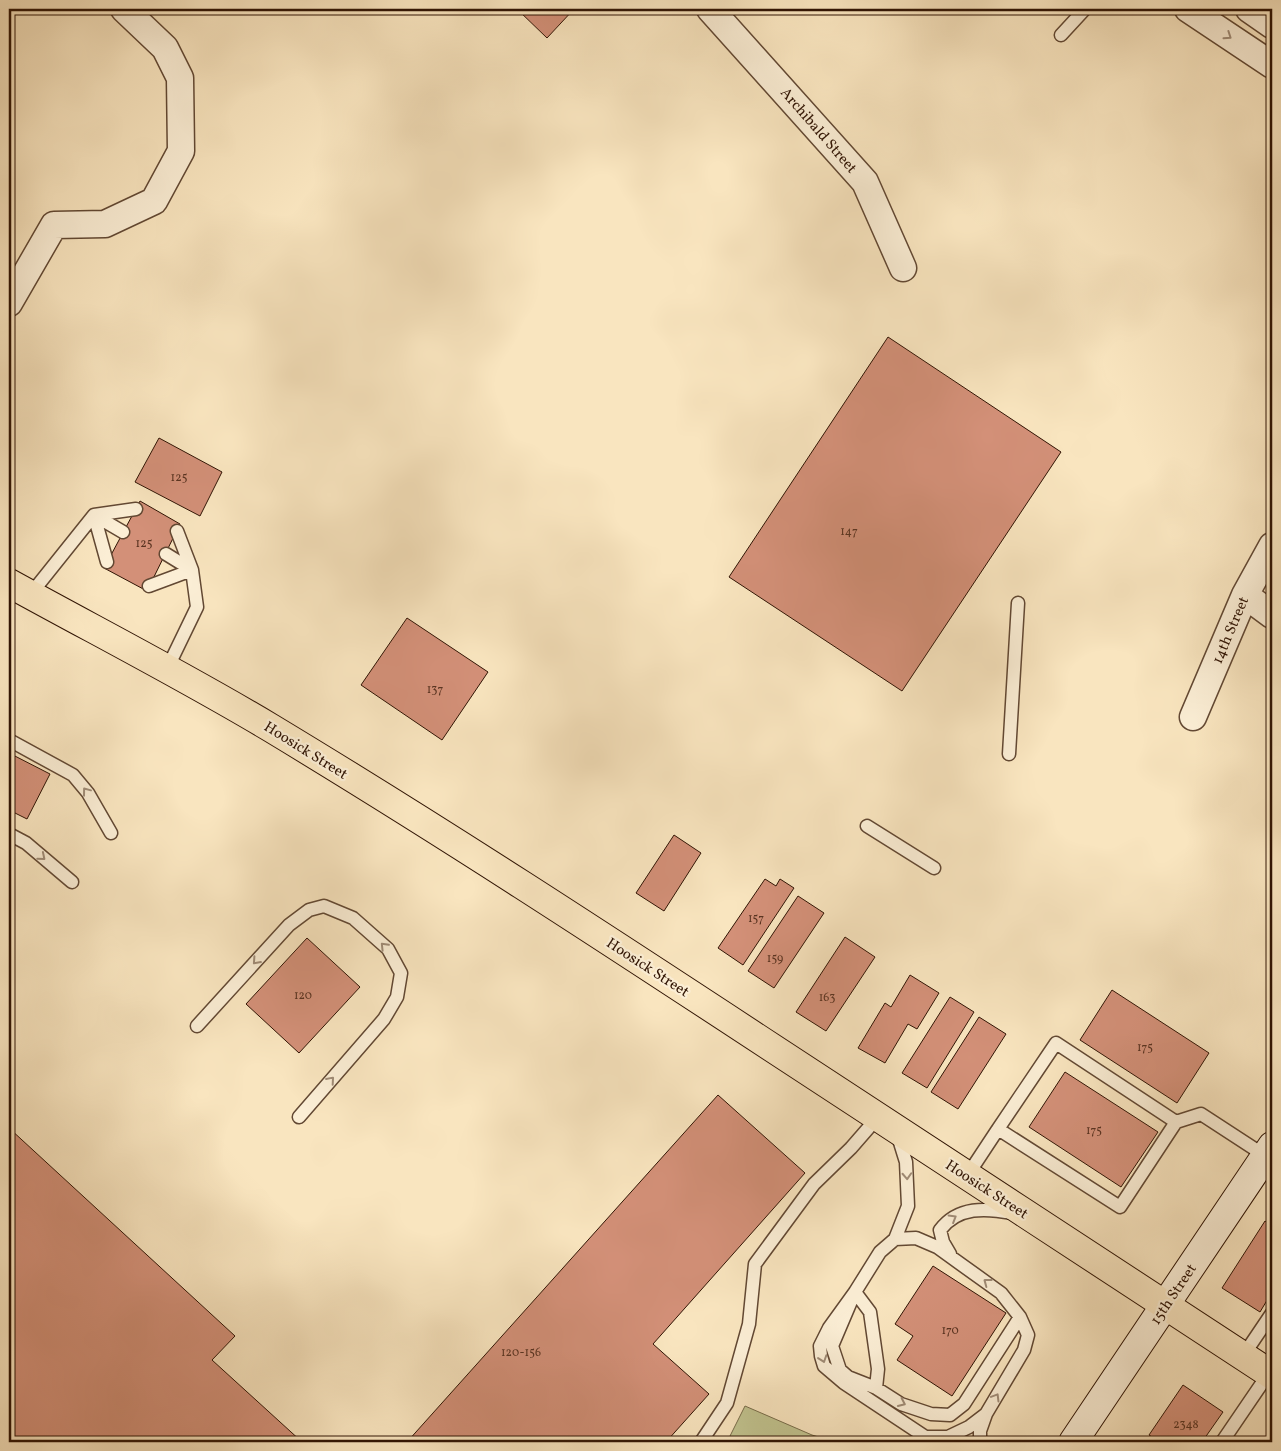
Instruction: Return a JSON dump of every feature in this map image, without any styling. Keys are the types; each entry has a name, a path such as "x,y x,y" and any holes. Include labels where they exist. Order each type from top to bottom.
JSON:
{"highway":[{"name":"Hoosick Street","path":"19,589 167,669 269,728 458,845 1271,1374"}],"street":[{"path":"9,303 54,225 105,224 154,201 181,151 180,78 165,48 124,9"},
{"name":"Archibald Street","path":"710,9 865,182 904,268"},
{"path":"1188,9 1272,65"},
{"path":"1249,9 1272,25"},
{"name":"14th Street","path":"1193,717 1245,595 1272,546"},
{"path":"1245,595 1272,615"},
{"name":"15th Street","path":"1075,1442 1164,1306 1270,1154"}],"lane":[{"path":"1061,35 1085,9"},
{"path":"19,589 94,515 136,509"},
{"path":"94,515 124,532"},
{"path":"94,515 107,562"},
{"path":"167,669 197,607 192,570 177,531"},
{"path":"166,554 192,570"},
{"path":"149,586 192,570"},
{"path":"1009,754 1018,604"},
{"path":"9,740 73,775 88,793 111,832"},
{"path":"867,826 934,868"},
{"path":"9,834 26,843 72,882"},
{"path":"197,1026 289,925 309,910 324,906 353,918 388,949 400,973 397,997 384,1018 299,1117"},
{"path":"967,1176 1056,1043 1176,1122"},
{"path":"998,1129 1120,1208 1176,1122 1201,1114 1270,1154"},
{"path":"701,1442 727,1403 749,1324 756,1264 814,1184 851,1148 887,1123 906,1162 908,1206 895,1239 880,1252 855,1292 829,1328 820,1346 824,1366 844,1383 929,1440 948,1437 969,1427 986,1414"},
{"path":"953,1258 943,1242 940,1230 950,1218 967,1212 990,1209 1028,1216"},
{"path":"895,1239 916,1238 937,1247 953,1258 1001,1293 1020,1317 1028,1335 1024,1350 986,1414 980,1431 980,1442"},
{"path":"855,1292 870,1312 878,1369 876,1388"},
{"path":"855,1292 832,1346 840,1370 848,1377 876,1388 901,1404 931,1414 950,1415 964,1404 1020,1317"},
{"path":"1243,1356 1272,1313"},
{"path":"1222,1442 1271,1374"}],"green space":[{"path":"745,1406 812,1435 835,1442 727,1442"}],"building":[{"path":"517,9 574,9 547,38"},
{"path":"888,337 1061,452 902,691 729,577"},
{"path":"159,438 222,472 200,516 135,482"},
{"path":"140,501 180,524 147,591 104,568"},
{"path":"407,618 488,672 442,740 361,685"},
{"path":"9,753 50,774 27,819 9,810"},
{"path":"674,835 701,853 664,911 636,893"},
{"path":"765,879 776,886 780,879 794,888 743,965 718,948"},
{"path":"798,896 824,913 774,988 748,971"},
{"path":"845,937 875,957 826,1031 796,1012"},
{"path":"307,938 360,987 299,1053 246,1004"},
{"path":"910,975 939,993 917,1029 908,1024 885,1063 858,1048 885,1003 891,1007"},
{"path":"1112,990 1209,1053 1177,1103 1080,1040"},
{"path":"950,997 974,1012 927,1088 902,1073"},
{"path":"979,1017 1006,1034 958,1109 931,1092"},
{"path":"1065,1072 1158,1132 1121,1187 1029,1127"},
{"path":"718,1095 805,1173 653,1344 709,1394 666,1442 407,1442"},
{"path":"9,1128 235,1336 212,1360 302,1442 9,1442"},
{"path":"1265,1221 1272,1226 1272,1292 1260,1312 1222,1288"},
{"path":"933,1266 1006,1313 952,1396 897,1360 913,1336 895,1324"},
{"path":"1183,1385 1223,1412 1202,1442 1156,1442 1157,1440 1149,1435"}]}
